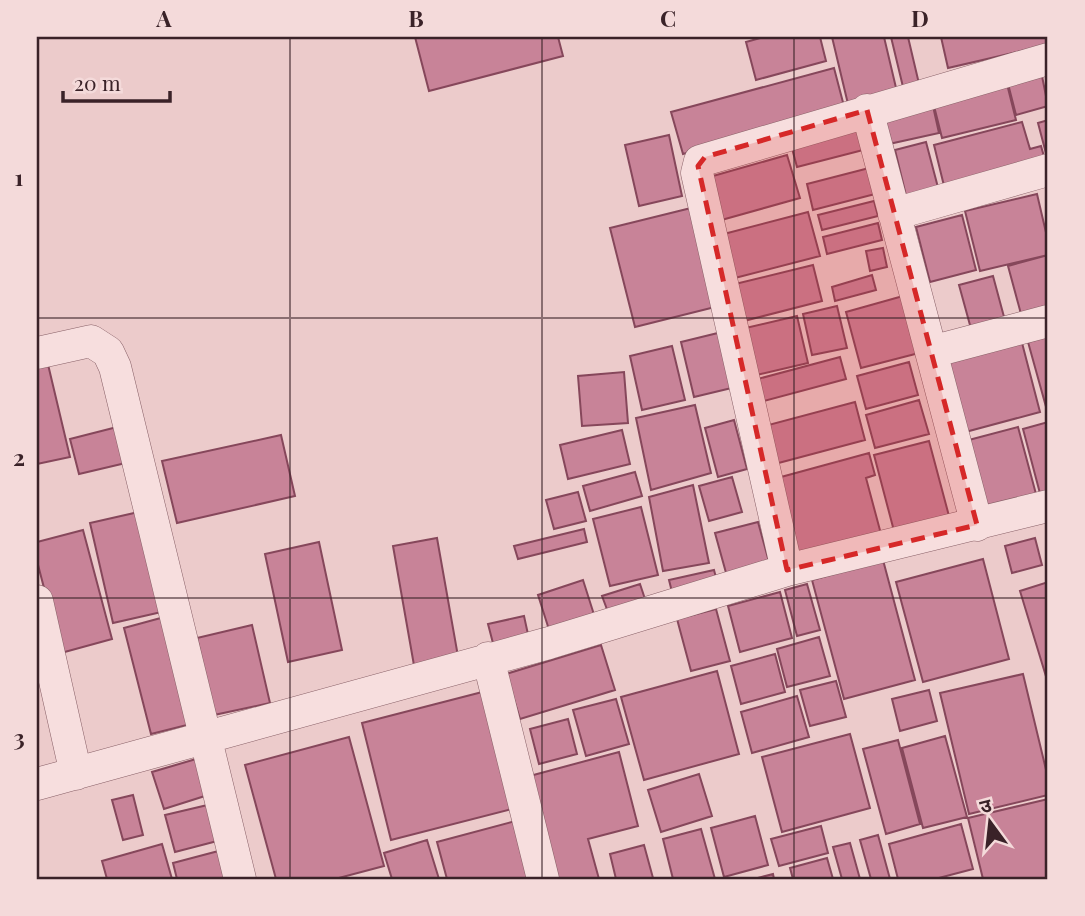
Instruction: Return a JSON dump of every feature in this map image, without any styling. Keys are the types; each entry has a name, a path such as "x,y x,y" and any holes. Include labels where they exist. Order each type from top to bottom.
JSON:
{"street":[{"path":"787,570 698,166 705,157 1048,59"},
{"path":"867,110 977,525"},
{"path":"894,214 1048,170"},
{"path":"931,352 1048,321"},
{"path":"37,353 91,341 99,343 108,352 115,367 240,879"},
{"path":"37,784 207,740 488,658 549,643 787,570 1048,506"},
{"path":"37,601 76,774"},
{"path":"488,658 543,879"}],"highlighted area":[{"path":"867,110 977,525 787,570 698,166 705,157"}],"building":[{"path":"415,37 558,37 563,56 429,91"},
{"path":"764,37 820,37 826,61 756,80 746,42"},
{"path":"832,37 884,37 897,92 848,104"},
{"path":"891,37 908,37 920,88 904,91"},
{"path":"941,37 1048,37 1048,45 948,68"},
{"path":"1040,66 1048,106 1016,115 1006,76"},
{"path":"834,68 845,110 683,154 671,112"},
{"path":"1005,76 1016,120 942,138 931,94"},
{"path":"931,97 939,133 889,144 881,109"},
{"path":"1048,120 1048,161 1038,123"},
{"path":"1022,122 1030,149 1041,146 1047,167 946,194 934,145"},
{"path":"860,123 867,149 797,167 790,141"},
{"path":"669,135 682,196 639,206 625,145"},
{"path":"926,142 940,195 908,204 895,150"},
{"path":"787,155 800,198 718,221 706,178"},
{"path":"873,167 879,193 813,210 807,184"},
{"path":"1037,194 1048,241 1048,255 980,271 965,211"},
{"path":"874,201 878,216 822,230 818,215"},
{"path":"691,208 715,307 635,327 610,228"},
{"path":"808,212 820,256 731,279 720,235"},
{"path":"962,215 976,270 930,282 916,227"},
{"path":"878,223 882,240 827,254 823,237"},
{"path":"883,248 887,267 870,271 866,251"},
{"path":"1048,255 1048,318 1024,325 1008,266"},
{"path":"813,265 822,301 740,322 731,285"},
{"path":"872,275 876,290 835,301 832,287"},
{"path":"993,276 1007,328 973,336 959,285"},
{"path":"903,296 919,353 861,368 846,312"},
{"path":"837,306 847,348 812,355 803,314"},
{"path":"797,316 808,363 748,377 737,330"},
{"path":"726,331 740,386 694,397 681,342"},
{"path":"1048,336 1048,414 1028,342"},
{"path":"1021,339 1040,412 958,434 938,361"},
{"path":"672,346 685,400 642,410 630,356"},
{"path":"46,356 70,457 37,464 37,358"},
{"path":"840,357 846,379 760,402 754,380"},
{"path":"909,362 918,395 866,409 857,376"},
{"path":"624,372 628,423 582,426 578,376"},
{"path":"919,400 929,434 875,448 866,415"},
{"path":"855,402 865,440 771,465 761,427"},
{"path":"695,405 711,473 651,490 636,418"},
{"path":"734,420 747,469 718,477 705,428"},
{"path":"1048,422 1048,499 1042,501 1023,429"},
{"path":"121,426 130,462 79,474 70,439"},
{"path":"1018,427 1036,494 983,508 965,441"},
{"path":"622,430 630,464 568,479 560,445"},
{"path":"281,435 295,496 177,523 162,461"},
{"path":"929,441 949,516 894,531 874,455"},
{"path":"869,453 875,475 866,478 881,534 791,558 770,480"},
{"path":"635,472 642,496 590,511 583,486"},
{"path":"732,477 742,512 709,521 699,486"},
{"path":"693,485 709,563 663,571 649,497"},
{"path":"578,492 586,521 554,529 546,500"},
{"path":"641,507 658,575 610,586 593,519"},
{"path":"143,511 166,611 113,623 90,523"},
{"path":"758,522 771,569 728,580 715,533"},
{"path":"584,529 587,542 518,559 514,546"},
{"path":"83,530 112,639 61,653 37,561 37,542"},
{"path":"437,538 459,662 415,671 393,546"},
{"path":"1035,538 1042,565 1012,573 1005,546"},
{"path":"319,542 342,650 288,662 265,554"},
{"path":"983,559 1009,659 923,682 896,582"},
{"path":"883,560 915,680 844,699 812,580"},
{"path":"714,570 719,589 674,600 669,580"},
{"path":"583,580 597,624 552,639 538,595"},
{"path":"1048,582 1048,683 1020,591"},
{"path":"640,584 648,608 611,620 602,596"},
{"path":"807,584 820,630 797,636 785,590"},
{"path":"780,592 792,638 740,652 728,606"},
{"path":"716,609 730,661 691,671 677,619"},
{"path":"168,616 195,723 151,734 124,628"},
{"path":"524,616 529,639 494,647 488,624"},
{"path":"252,625 270,703 214,715 197,638"},
{"path":"819,637 830,676 787,687 777,649"},
{"path":"601,645 615,690 520,719 506,674"},
{"path":"775,654 785,692 741,704 731,666"},
{"path":"717,671 739,754 644,780 621,697"},
{"path":"1023,674 1048,778 1048,795 969,814 940,693"},
{"path":"836,681 846,717 810,726 800,690"},
{"path":"490,690 520,807 391,840 362,723"},
{"path":"929,690 937,721 900,731 892,699"},
{"path":"797,696 809,737 752,753 741,712"},
{"path":"616,699 629,744 586,756 573,710"},
{"path":"568,719 577,754 539,764 530,729"},
{"path":"850,734 870,808 782,832 762,757"},
{"path":"945,736 967,817 923,828 902,748"},
{"path":"349,737 384,866 335,879 276,879 245,765"},
{"path":"898,740 920,824 886,834 863,749"},
{"path":"619,752 638,826 588,839 599,879 553,879 526,777"},
{"path":"196,759 208,795 164,809 152,772"},
{"path":"699,774 712,816 661,832 648,790"},
{"path":"133,795 143,835 123,840 112,800"},
{"path":"1048,799 1048,879 983,879 968,818"},
{"path":"216,803 225,839 175,852 165,815"},
{"path":"755,816 768,865 724,877 711,828"},
{"path":"523,819 539,879 447,879 437,842"},
{"path":"961,824 973,869 935,879 898,879 889,844"},
{"path":"821,826 828,853 779,866 771,839"},
{"path":"701,829 715,879 673,879 663,839"},
{"path":"878,835 890,879 871,879 860,840"},
{"path":"427,840 439,879 392,879 384,853"},
{"path":"850,843 860,879 842,879 833,847"},
{"path":"162,844 172,879 107,879 102,861"},
{"path":"644,845 653,878 616,879 610,854"},
{"path":"226,849 235,879 177,879 173,863"},
{"path":"827,858 833,879 793,879 790,868"},
{"path":"773,874 774,879 754,879"}]}
